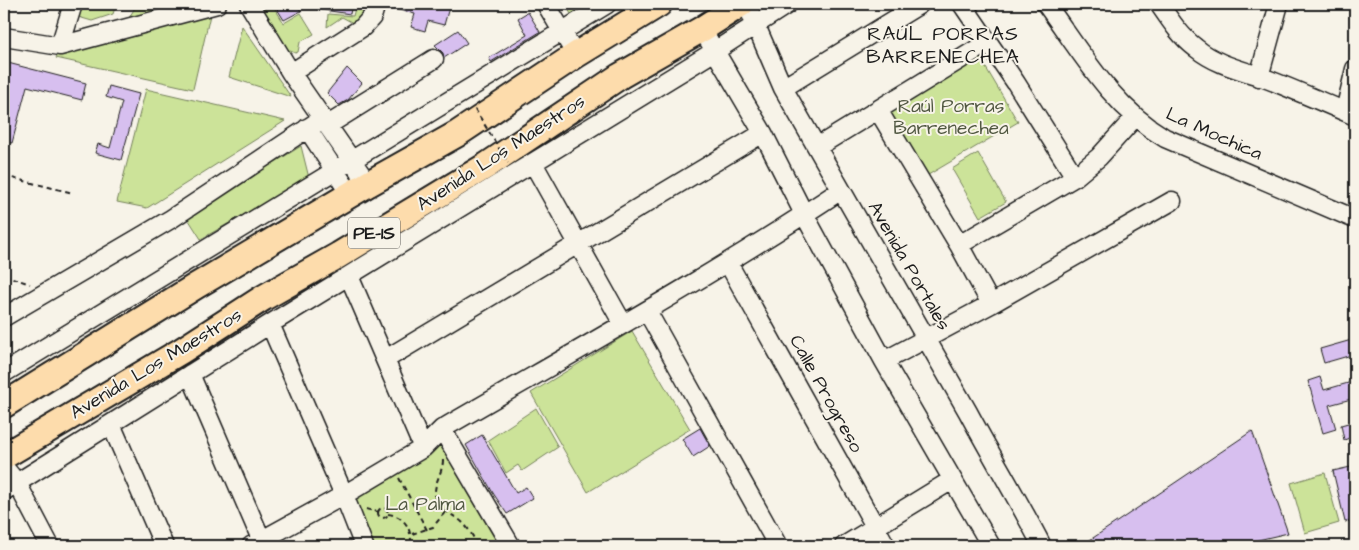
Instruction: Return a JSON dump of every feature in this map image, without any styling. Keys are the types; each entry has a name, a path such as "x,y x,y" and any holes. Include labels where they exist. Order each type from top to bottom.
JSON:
{"highway":[{"name":"PE-1S","path":"4,405 196,286 359,189 458,134 576,55 658,4"},
{"name":"Avenida Los Maestros","path":"4,456 181,352 263,298 339,255 486,166 620,76 702,29 741,4"}],"street":[{"path":"60,46 73,4"},
{"path":"4,36 60,46 217,4"},
{"path":"249,4 291,73 352,160 359,189"},
{"path":"291,73 363,27 372,17 376,4"},
{"path":"546,4 576,55"},
{"path":"4,373 607,4"},
{"name":"Avenida Portales","path":"747,4 783,88 1042,546"},
{"path":"10,487 788,4"},
{"path":"783,88 920,4"},
{"path":"962,4 1016,83 1075,177"},
{"name":"La Mochica","path":"1046,4 1110,92 1135,117 1165,138 1355,219"},
{"path":"1159,4 1176,28 1197,49 1218,62 1259,76 1350,113 1355,68"},
{"path":"1259,76 1278,4"},
{"path":"702,29 763,133 804,214 884,360 991,546"},
{"path":"816,147 987,43"},
{"path":"4,317 171,219 307,128 325,121 434,59"},
{"path":"878,110 959,245 991,304"},
{"path":"959,245 1075,177 1099,157 1135,117"},
{"path":"307,128 335,171 359,189"},
{"path":"386,358 763,133"},
{"path":"533,163 623,324"},
{"path":"190,374 259,545 423,448 442,429 728,263 841,190"},
{"path":"884,360 926,340 1172,201"},
{"name":"Calle Progreso","path":"728,263 886,546"},
{"path":"349,276 386,358 423,448"},
{"path":"647,311 778,546"},
{"path":"270,324 364,546"},
{"path":"111,424 164,546"},
{"path":"442,429 511,546"},
{"path":"4,467 10,487 50,546"},
{"path":"844,546 952,480"}],"path":[{"path":"475,109 508,163"},
{"path":"4,176 73,193"},
{"path":"4,275 31,285 42,293"},
{"path":"443,459 435,492 439,505 464,524 470,531 477,546"},
{"path":"396,472 427,530"},
{"path":"388,514 386,518 379,516 379,512 384,509 387,510 388,514 405,522 411,534 411,546"},
{"path":"411,534 427,530 438,523 446,511"}],"green space":[{"path":"79,4 116,4 113,14 92,21 75,16"},
{"path":"137,4 179,4 129,18"},
{"path":"260,4 272,4 284,23 301,13 314,34 300,42 298,52 295,53 288,50"},
{"path":"356,4 365,4 363,13 356,21 353,23 342,17 327,27 328,14 353,16"},
{"path":"565,4 588,4 571,14"},
{"path":"210,15 193,89 56,58 58,54"},
{"path":"242,26 291,97 229,77"},
{"name":"Raúl Porras Barrenechea","path":"979,56 1018,122 923,178 884,111"},
{"path":"146,89 285,121 147,208 117,202"},
{"path":"301,146 309,178 201,239 187,217"},
{"name":"Raúl Porras Barrenechea","path":"978,153 1006,202 980,217 952,169"},
{"path":"632,331 690,429 588,492 531,393"},
{"path":"536,408 558,447 522,471 518,465 506,473 488,440"},
{"name":"La Palma","path":"440,444 499,546 373,546 352,498"},
{"path":"1325,473 1339,523 1305,533 1291,483"}],"building":[{"path":"274,4 296,4 301,11 284,20"},
{"path":"318,4 352,4 350,14 317,9"},
{"path":"388,4 450,4 444,25 428,21 425,31 411,27 415,14 387,7"},
{"path":"528,12 540,32 491,62 489,58 527,35 518,18"},
{"path":"458,30 467,43 444,58 443,53 435,45"},
{"path":"4,62 86,83 82,100 27,86 12,143 4,141"},
{"path":"347,68 362,83 348,100 339,105 327,93"},
{"path":"109,86 139,94 121,160 95,153 98,144 110,148 122,102 106,97"},
{"path":"1355,339 1355,354 1324,363 1320,349"},
{"path":"1320,377 1324,390 1355,381 1355,398 1329,405 1336,429 1323,433 1308,381"},
{"path":"1355,421 1355,436 1344,440 1341,425"},
{"path":"700,428 710,446 693,457 682,439"},
{"path":"1252,431 1288,533 1241,544 1242,546 1081,546"},
{"path":"482,435 516,493 526,487 533,498 507,514 466,445"},
{"path":"1355,466 1355,520 1345,522 1333,471"}],"district":[{"name":"RAÚL PORRAS BARRENECHEA","path":"943,46"}]}
